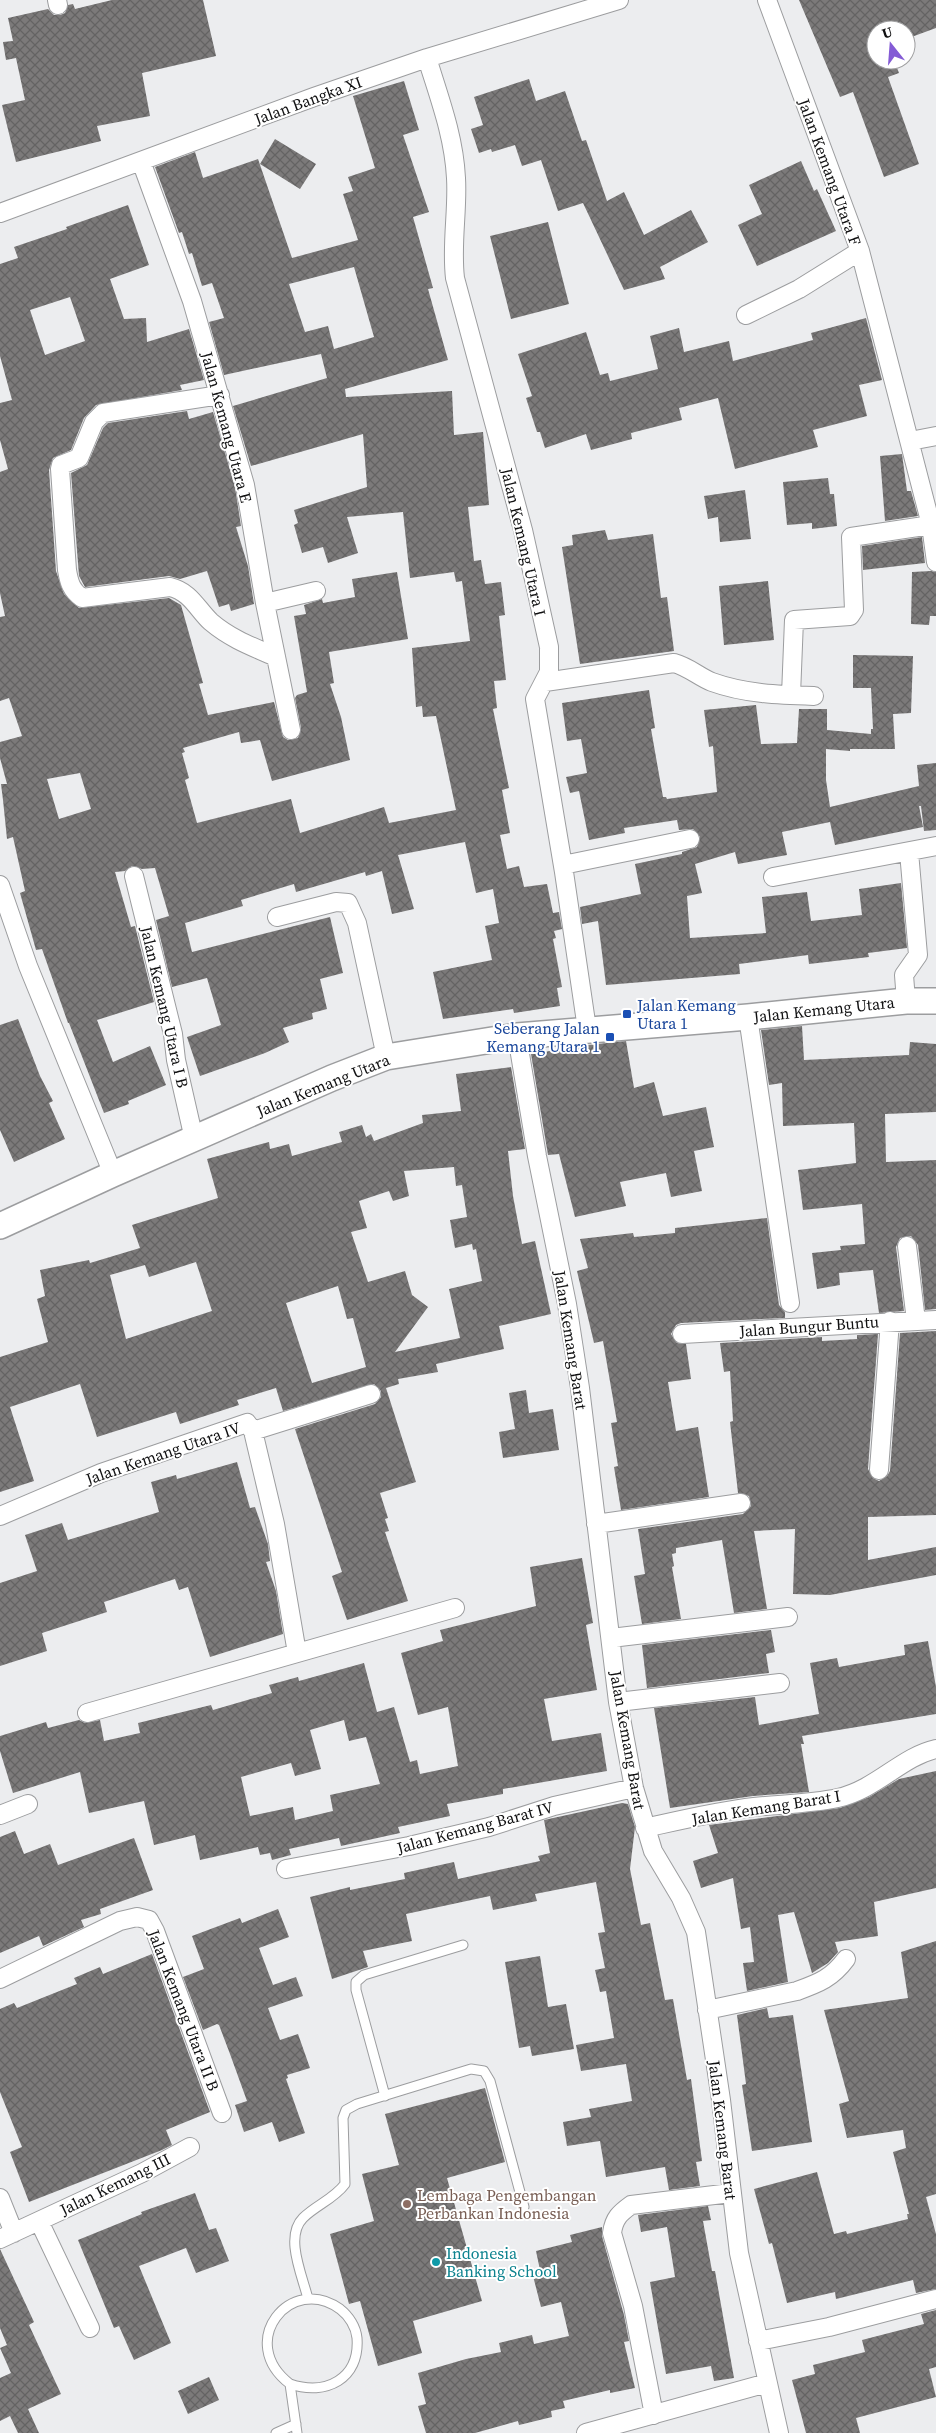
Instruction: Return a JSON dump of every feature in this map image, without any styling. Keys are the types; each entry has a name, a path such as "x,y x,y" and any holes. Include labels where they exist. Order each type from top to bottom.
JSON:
{"street":[{"name":"Jalan Bangka XI","path":"0,213 428,58 620,0"},
{"name":"Jalan Kemang Utara F","path":"746,315 799,289 860,251 767,0"},
{"name":"Jalan Kemang Utara I","path":"428,58 452,141 457,206 453,257 455,278 523,530 548,648 549,672 535,698 563,865 587,1029"},
{"name":"Jalan Kemang Utara E","path":"142,161 192,301 246,485 265,603 291,730"},
{"path":"860,251 934,525 936,562"},
{"path":"220,395 103,414 94,422 79,458 61,465 60,469 66,570 74,592 82,598 163,588 178,589 186,593 211,621 238,641 276,657"},
{"path":"910,441 936,436"},
{"path":"791,695 794,620 850,616 854,610 851,537 934,525"},
{"path":"265,603 316,591"},
{"path":"545,682 674,663 686,666 709,681 722,685 775,696 814,696"},
{"path":"563,865 690,839"},
{"path":"773,877 936,846"},
{"path":"906,1001 904,975 918,955 909,852"},
{"name":"Jalan Kemang Utara I B","path":"134,876 173,1034 176,1060 194,1139"},
{"path":"0,885 28,966 113,1174"},
{"path":"277,917 336,902 348,903 357,923 386,1057"},
{"name":"Jalan Kemang Utara","path":"0,1226 332,1078 386,1057 517,1036 748,1017 906,1001 936,1001"},
{"path":"748,1017 790,1303"},
{"name":"Jalan Kemang Barat","path":"517,1036 580,1388 618,1702 634,1788 653,1851 681,1898 696,1932 721,2100 739,2252 779,2433"},
{"path":"907,1246 916,1321"},
{"name":"Jalan Bungur Buntu","path":"682,1334 890,1321 936,1320"},
{"path":"879,1470 890,1321"},
{"path":"253,1431 371,1394"},
{"name":"Jalan Kemang Utara IV","path":"0,1516 101,1473 247,1423 253,1431 275,1524 297,1653"},
{"path":"596,1524 741,1502"},
{"path":"87,1713 455,1608"},
{"path":"611,1638 788,1617"},
{"path":"618,1702 780,1684"},
{"name":"Jalan Kemang Barat I","path":"645,1828 752,1807 788,1805 838,1798 871,1785 915,1755 936,1749"},
{"name":"Jalan Kemang Barat IV","path":"286,1869 409,1846 489,1827 554,1806 634,1788"},
{"path":"0,1815 28,1804"},
{"name":"Jalan Kemang Utara II B","path":"0,1979 120,1921 137,1917 149,1920 155,1931 222,2113"},
{"path":"707,2010 804,1989 836,1973 846,1959"},
{"name":"Jalan Kemang III","path":"7,2236 142,2173 190,2147"},
{"path":"654,2415 633,2306 612,2233 614,2222 619,2213 631,2205 732,2193"},
{"path":"0,2198 7,2236"},
{"name":"Jalan Kemang III","path":"39,2221 90,2328"},
{"path":"758,2341 829,2327 936,2299"},
{"path":"586,2433 767,2383"}],"lane":[{"path":"385,2096 356,1990 356,1982 364,1975 463,1945"},
{"path":"308,2299 295,2245 295,2230 303,2218 339,2192 345,2184 343,2118 346,2110 357,2104 471,2069 484,2071 490,2081 524,2207"},
{"path":"308,2299 327,2302 344,2312 352,2322 357,2334 356,2353 349,2371 328,2386 316,2389 290,2384 279,2375 271,2363 267,2350 268,2335 273,2322 282,2311 294,2303 308,2299"},
{"path":"276,2433 297,2429 290,2384"}],"building":[{"path":"112,0 203,0 216,56 142,73 150,116 97,126 101,141 16,162 2,105 25,100 16,58 6,60 3,42 13,41 8,18 48,9 54,15 60,15 65,13 68,5 73,4 75,9"},
{"path":"799,0 936,0 936,28 916,35 916,20 866,20 866,70 898,70 899,73 888,77 919,164 884,177 853,92 840,97"},
{"path":"529,79 536,101 565,91 582,141 586,140 607,201 624,192 644,235 691,210 708,242 660,267 665,279 624,290 583,203 558,211 541,160 522,166 515,145 492,152 491,149 479,153 471,129 483,125 474,97"},
{"path":"404,81 419,130 403,135 429,212 413,217 433,288 428,289 448,360 345,389 346,397 452,391 454,435 483,432 489,505 468,507 474,561 481,560 485,584 501,582 505,615 499,616 506,680 494,681 497,708 493,709 509,788 502,790 510,833 500,835 507,869 519,866 524,887 547,884 553,913 559,912 562,929 554,931 556,938 553,939 562,987 557,988 560,1006 514,1013 513,1009 443,1019 433,972 492,960 485,926 499,923 493,889 476,893 465,842 398,855 414,909 392,914 382,871 366,876 365,872 296,892 294,884 241,900 243,906 185,923 192,952 330,917 343,973 320,979 327,1009 312,1013 313,1019 283,1028 289,1042 265,1053 200,1076 187,1037 221,1025 207,978 172,987 156,920 169,916 155,868 142,869 132,866 125,871 115,872 131,927 135,926 154,1002 97,1020 113,1062 150,1046 166,1085 128,1101 129,1104 104,1113 68,1023 42,949 36,950 20,893 25,891 13,837 7,839 1,784 7,784 0,758 0,742 22,736 9,698 0,701 0,617 5,616 0,593 0,472 8,469 0,440 0,403 12,400 0,356 0,264 18,258 14,247 128,205 149,265 110,279 124,319 146,318 147,342 189,329 204,380 180,385 182,390 96,405 84,418 71,450 53,458 49,470 56,571 64,594 79,608 169,598 181,605 203,683 199,684 208,715 274,702 283,737 288,740 298,738 301,728 295,698 297,695 307,692 294,616 306,614 304,605 322,599 323,603 355,597 352,579 397,572 408,639 329,652 334,683 330,684 341,717 350,760 272,781 260,740 241,743 239,732 183,748 185,752 182,753 189,778 185,780 197,823 291,799 300,833 384,807 389,823 456,810 436,716 423,717 422,706 416,707 412,648 470,641 462,581 456,582 454,572 410,578 403,512 347,517 358,553 328,563 323,547 302,553 294,525 298,523 294,510 367,487 363,434 251,466 233,406 327,378 321,354 224,375 209,322 224,318 212,283 202,286 192,253 189,254 182,232 179,233 155,167 195,152 203,178 258,159 292,258 358,240 343,194 353,191 348,177 375,168 353,96","holes":["354,267 374,337 334,349 328,326 305,332 289,284","70,297 85,341 45,355 30,310","80,773 91,809 59,819 47,779"]},
{"path":"275,139 316,164 300,189 260,164"},
{"path":"801,161 814,191 817,189 836,231 757,266 738,225 762,214 749,185"},
{"path":"548,222 569,304 511,319 490,236"},
{"path":"866,318 882,380 859,385 867,416 813,430 818,447 735,469 718,398 679,408 682,420 631,433 632,439 591,450 586,434 545,448 540,432 537,432 526,398 532,396 518,354 586,332 600,375 608,373 610,381 658,369 650,336 679,328 684,352 729,341 733,361 813,340 811,333"},
{"path":"187,411 189,419 213,412 235,487 241,526 236,527 248,566 254,604 231,611 229,604 219,607 207,571 180,579 169,576 85,587 79,576 71,473 87,465 103,428 108,423"},
{"path":"902,454 907,491 911,491 918,516 885,521 880,456"},
{"path":"828,478 830,494 834,494 837,526 812,529 812,523 787,525 783,482"},
{"path":"745,490 751,539 720,542 718,517 708,519 704,496"},
{"path":"605,530 608,540 653,534 661,598 667,597 674,651 580,664 562,547 573,545 572,535"},
{"path":"922,537 925,563 863,570 862,546"},
{"path":"912,572 936,572 936,616 930,616 929,625 911,624"},
{"path":"768,581 774,640 724,645 719,586"},
{"path":"853,655 913,656 911,713 893,714 895,749 850,749 850,751 826,749 826,780 830,807 919,786 917,765 936,763 936,830 924,831 921,806 919,806 923,827 835,845 830,822 782,832 787,855 738,864 735,852 695,864 702,893 687,896 690,938 766,933 762,897 807,892 811,921 862,915 859,889 901,883 907,948 868,953 869,957 809,964 808,955 739,964 740,974 606,985 598,921 582,924 580,907 641,894 635,864 682,854 682,852 697,847 700,837 693,829 679,830 677,820 624,828 625,833 589,840 579,791 570,793 566,777 587,773 581,739 567,741 562,703 649,690 655,728 651,729 663,797 667,799 717,792 713,746 709,747 704,710 756,705 761,744 797,743 799,709 827,709 827,730 871,734 871,729 873,729 871,688 853,688"},
{"path":"18,1019 40,1076 53,1101 49,1103 65,1139 14,1162 0,1130 0,1025"},
{"path":"802,1026 804,1060 909,1055 910,1042 936,1044 936,1112 885,1114 886,1162 936,1160 936,1309 925,1310 918,1245 911,1236 900,1238 896,1247 904,1311 879,1313 873,1270 839,1273 840,1285 817,1289 812,1253 841,1250 840,1246 865,1244 862,1204 803,1210 798,1170 856,1163 854,1123 783,1126 782,1083 769,1085 761,1030"},
{"path":"626,1041 634,1088 654,1082 663,1116 706,1107 714,1147 694,1151 702,1191 671,1197 666,1173 620,1182 626,1206 575,1217 559,1154 548,1155 531,1054"},
{"path":"511,1067 525,1149 508,1151 513,1196 522,1244 535,1241 551,1314 499,1326 504,1349 436,1364 438,1372 398,1379 399,1384 386,1388 416,1482 380,1493 388,1518 385,1519 389,1531 385,1532 408,1601 347,1620 332,1576 342,1572 295,1429 375,1404 381,1397 381,1391 374,1384 283,1411 276,1388 237,1400 239,1405 180,1424 176,1412 97,1437 80,1384 10,1407 34,1481 0,1492 0,1357 48,1342 37,1299 45,1296 40,1270 89,1260 90,1263 140,1248 132,1225 218,1198 207,1159 269,1142 270,1149 289,1144 292,1156 342,1142 339,1132 362,1125 366,1137 371,1134 374,1141 423,1123 422,1115 461,1111 456,1074","holes":["454,1167 456,1186 462,1185 467,1217 450,1220 455,1248 472,1244 473,1250 476,1249 482,1281 449,1289 460,1338 395,1352 428,1307 412,1295 405,1271 368,1282 351,1232 367,1228 359,1201 389,1191 393,1201 409,1196 404,1171","196,1262 212,1311 126,1339 110,1275 145,1265 149,1277","338,1286 347,1319 353,1318 366,1367 312,1383 286,1303"]},
{"path":"767,1218 779,1305 785,1312 785,1318 681,1323 676,1325 671,1334 677,1343 686,1344 691,1379 668,1382 676,1431 698,1427 709,1497 621,1510 614,1467 618,1466 611,1423 617,1422 603,1341 594,1343 577,1271 588,1268 580,1239 633,1233 634,1237 675,1233 675,1228"},
{"path":"936,1331 936,1515 868,1517 868,1560 936,1547 936,1575 830,1595 793,1594 795,1529 754,1531 767,1609 734,1613 722,1540 676,1548 676,1553 672,1554 674,1566 672,1567 681,1619 642,1624 634,1576 645,1574 638,1529 743,1514 751,1506 749,1496 738,1493 730,1422 733,1421 730,1371 724,1372 720,1343 822,1337 822,1341 857,1339 857,1335 878,1334 868,1469 873,1478 879,1481 887,1476 890,1471 900,1333"},
{"path":"526,1390 529,1413 553,1409 559,1450 503,1458 499,1432 515,1429 509,1393"},
{"path":"237,1462 250,1508 255,1507 268,1544 270,1561 266,1562 276,1591 283,1634 210,1657 188,1587 179,1590 175,1579 104,1602 107,1612 42,1633 47,1651 0,1666 0,1583 37,1571 25,1535 62,1523 68,1540 159,1512 151,1482 176,1475 177,1479"},
{"path":"582,1558 593,1623 586,1625 597,1690 544,1699 552,1741 601,1733 607,1771 503,1789 503,1794 447,1804 450,1816 398,1827 400,1833 341,1846 339,1838 289,1849 291,1855 272,1860 270,1853 260,1855 258,1847 200,1860 195,1835 154,1845 144,1801 89,1813 80,1772 13,1793 0,1751 0,1736 46,1722 48,1728 79,1720 85,1723 100,1720 104,1741 140,1733 138,1723 211,1705 213,1710 272,1693 269,1685 298,1677 299,1681 364,1663 377,1712 394,1707 410,1762 417,1760 420,1774 458,1766 448,1707 418,1715 401,1653 443,1641 440,1630 536,1606 530,1567","holes":["344,1720 349,1741 366,1737 380,1784 330,1795 333,1811 295,1820 293,1807 250,1816 241,1777 291,1763 295,1776 321,1769 310,1730"]},
{"path":"771,1630 775,1652 766,1654 769,1673 647,1688 642,1645"},
{"path":"928,1641 936,1687 936,1714 802,1736 804,1744 801,1744 809,1792 753,1796 670,1808 654,1708 755,1697 759,1725 819,1714 810,1663 837,1658 839,1667 905,1655 904,1645"},
{"path":"936,1771 936,1888 874,1902 878,1936 835,1942 838,1952 828,1963 812,1973 794,1912 778,1915 788,1982 747,1991 743,1963 754,1962 750,1927 741,1929 733,1878 701,1888 693,1861 718,1853 709,1825 840,1808 869,1797 899,1779"},
{"path":"622,1803 628,1804 635,1827 630,1869 641,1925 650,1923 665,2000 673,1999 687,2080 691,2079 702,2161 696,2162 700,2186 669,2190 665,2167 606,2177 600,2141 567,2146 563,2122 591,2117 589,2109 632,2101 626,2064 581,2071 576,2045 614,2038 606,1991 600,1992 595,1970 605,1968 598,1933 605,1932 596,1882 535,1894 537,1901 493,1910 490,1896 406,1914 412,1941 363,1951 368,1967 332,1979 310,1897 350,1887 350,1890 405,1879 404,1873 454,1862 458,1879 540,1861 538,1856 550,1853 544,1820"},
{"path":"15,1831 24,1854 50,1844 58,1865 134,1838 153,1890 100,1909 101,1914 81,1920 84,1927 43,1946 39,1936 0,1953 0,1837"},
{"path":"278,1909 289,1937 259,1948 273,1985 296,1977 303,1996 268,2008 280,2040 298,2034 310,2068 287,2075 288,2078 286,2079 305,2133 279,2142 272,2122 244,2132 235,2105 247,2101 219,2025 217,2024 203,2030 183,1977 204,1969 192,1936 240,1918 242,1923"},
{"path":"936,1941 936,2194 926,2197 936,2234 936,2289 916,2293 913,2280 836,2299 835,2292 787,2303 772,2243 769,2244 754,2189 817,2172 834,2234 846,2231 847,2234 908,2219 907,2214 909,2214 893,2152 906,2148 903,2130 847,2138 839,2104 849,2101 824,2010 908,1998 901,1952"},
{"path":"152,1954 210,2112 166,2130 172,2145 162,2150 29,2202 10,2152 22,2147 0,2092 0,2009 14,2003 17,2008 77,1984 74,1978 100,1967 103,1974"},
{"path":"540,1956 548,2007 566,2004 574,2049 532,2056 530,2046 519,2048 505,1962"},
{"path":"767,2008 769,2018 793,2015 812,2142 752,2151 742,2085 746,2084 737,2015"},
{"path":"485,2088 505,2162 447,2178 482,2301 413,2321 422,2353 378,2366 360,2301 349,2304 330,2234 374,2221 362,2174 399,2165 385,2114"},
{"path":"195,2193 209,2230 216,2228 229,2261 196,2273 186,2248 139,2266 171,2343 134,2360 119,2326 114,2328 78,2240 142,2214 141,2212"},
{"path":"708,2206 711,2220 703,2221 712,2271 715,2271 734,2378 714,2381 711,2366 666,2374 650,2282 675,2277 667,2227 641,2232 638,2215"},
{"path":"602,2227 602,2236 624,2315 629,2341 624,2342 635,2388 610,2393 610,2390 563,2401 565,2408 551,2411 552,2417 519,2425 518,2421 475,2433 426,2433 418,2406 426,2404 418,2373 466,2359 501,2352 499,2343 532,2335 534,2344 569,2336 561,2302 541,2307 532,2272 540,2270 536,2251 572,2242 570,2235"},
{"path":"0,2249 34,2322 29,2325 61,2394 28,2409 39,2433 18,2433 10,2416 0,2421 0,2378 11,2373 0,2348 7,2345 0,2328"},
{"path":"936,2310 936,2367 929,2369 936,2397 856,2418 860,2433 806,2433 792,2380 815,2374 813,2365 865,2352 862,2340 924,2324 921,2314"},
{"path":"209,2377 219,2400 188,2414 178,2391"}],"place":[{"name":"Jalan Kemang Utara 1","path":"627,1014"},
{"name":"Seberang Jalan Kemang Utara 1","path":"610,1037"},
{"name":"Lembaga Pengembangan Perbankan Indonesia","path":"407,2204"},
{"name":"Indonesia Banking School","path":"436,2262"}]}
